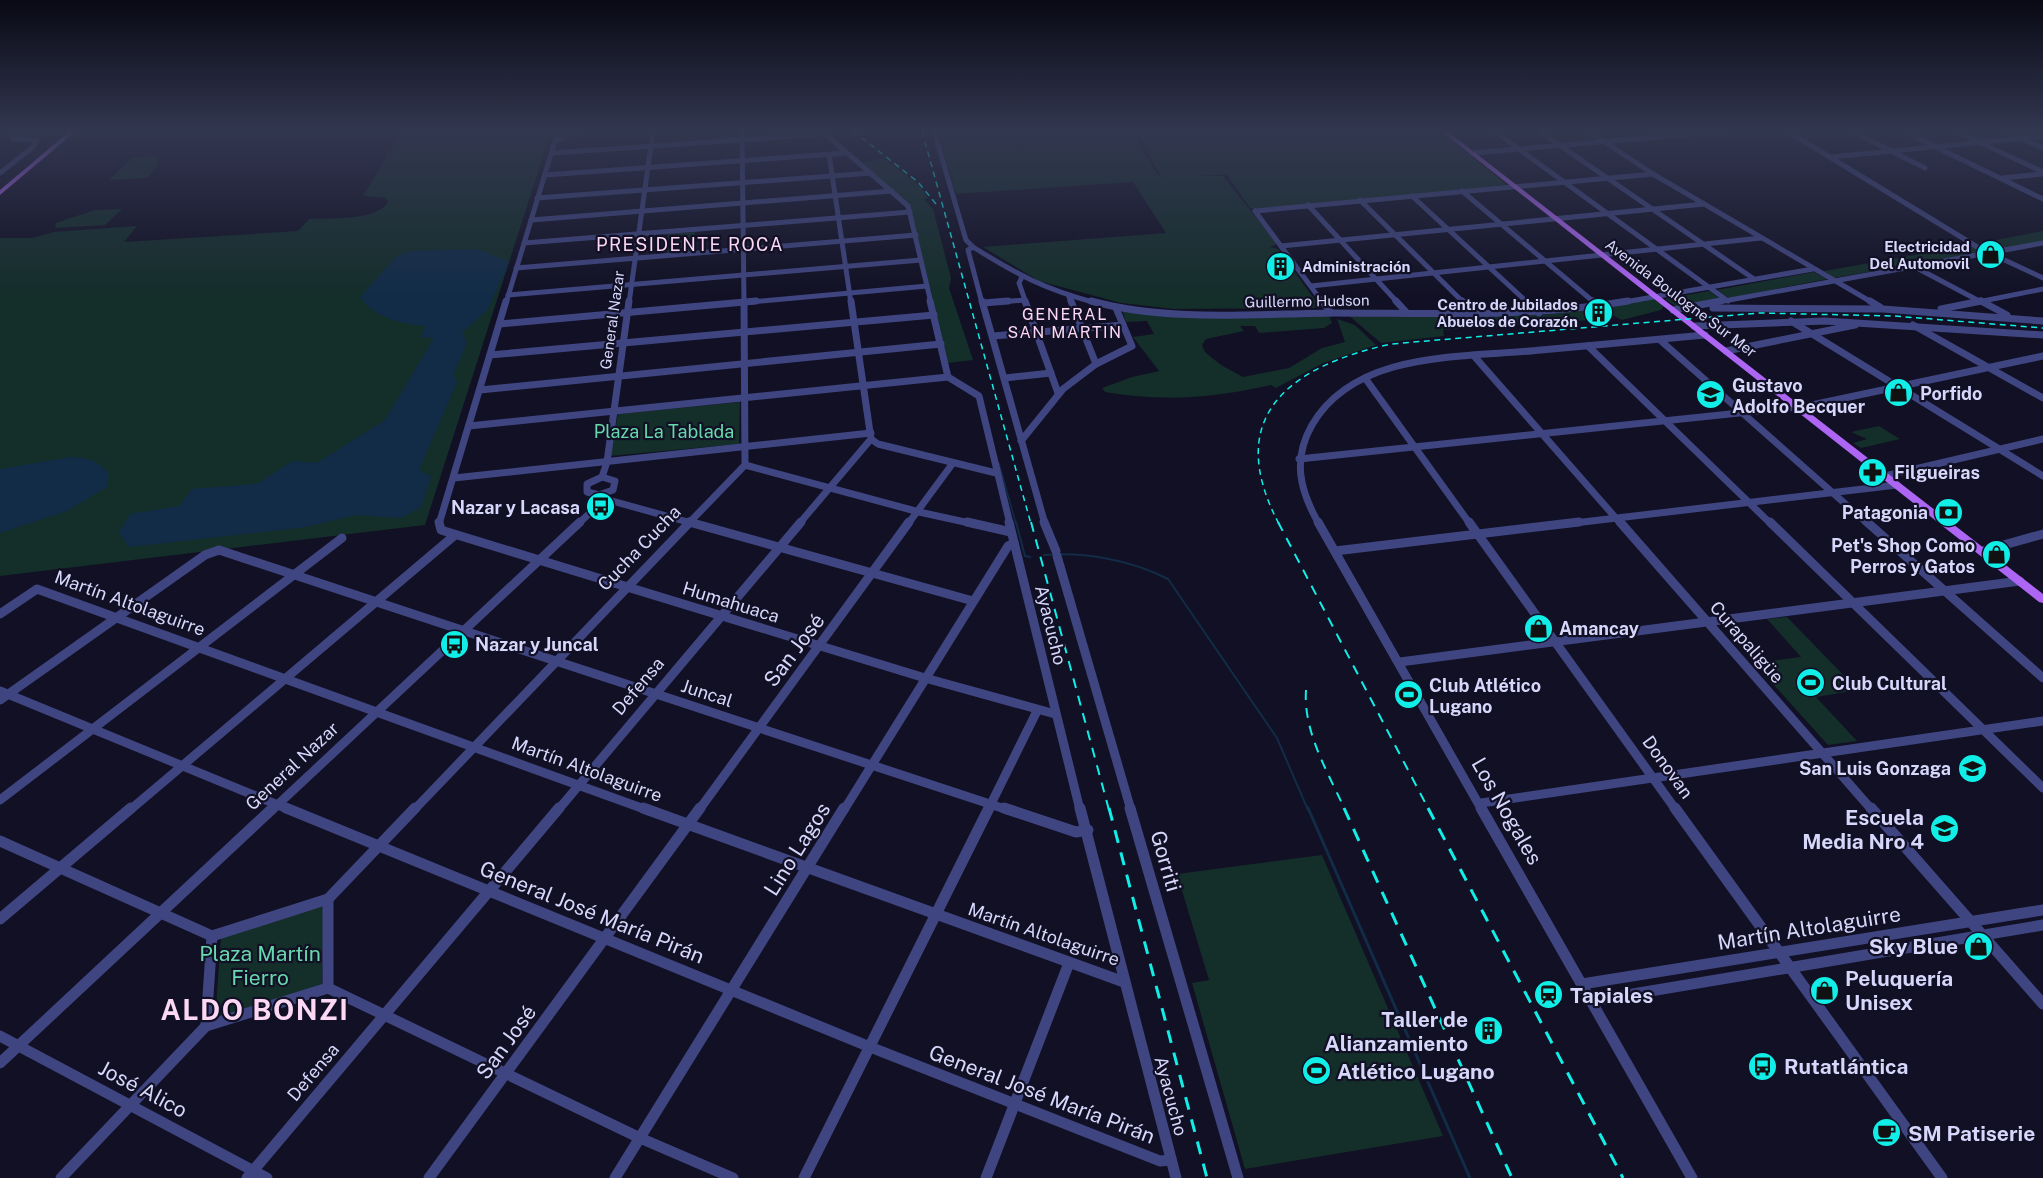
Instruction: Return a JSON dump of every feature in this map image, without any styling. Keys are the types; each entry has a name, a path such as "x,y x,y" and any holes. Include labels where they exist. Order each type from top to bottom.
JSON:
{"main road":[{"name":"Avenida Boulogne Sur Mer","path":"1513,186 2043,598"}],"street":[{"path":"541,186 454,478 871,436"},
{"name":"General Nazar","path":"604,497 585,490 590,481 602,477 607,462 640,234 645,186"},
{"path":"537,198 701,186"},
{"path":"743,186 745,465 1012,537"},
{"path":"835,186 871,436 878,444 996,473"},
{"path":"470,426 948,377 910,212 906,203 886,186"},
{"name":"Gorriti","path":"950,186 966,240 973,247 968,250 1005,378 1026,466 1050,541 1057,554 1238,1178"},
{"path":"1331,313 1255,211 1513,186"},
{"path":"1568,186 1728,301"},
{"path":"1620,186 1754,279"},
{"path":"1673,186 1883,309"},
{"path":"1879,186 1990,252 2043,279"},
{"path":"2017,186 2043,199"},
{"path":"531,220 892,191"},
{"path":"1462,191 1599,306"},
{"path":"1412,195 1539,313"},
{"path":"1360,200 1474,313"},
{"path":"1281,246 1704,204"},
{"path":"1308,205 1407,314"},
{"path":"524,243 910,212"},
{"path":"516,268 915,235"},
{"path":"1311,286 1761,238"},
{"path":"1685,309 2043,243"},
{"name":"Guillermo Hudson","path":"973,247 1022,277 1069,297 1116,308 1181,314 1539,313 1599,306 1813,269"},
{"path":"508,295 921,260"},
{"path":"1914,267 2012,318"},
{"path":"1022,277 1019,283 1058,393"},
{"path":"500,324 927,286"},
{"path":"1932,311 2043,289"},
{"path":"1069,297 1096,364"},
{"path":"1749,297 1766,307"},
{"path":"983,303 1025,300"},
{"path":"1672,310 1766,307 1883,309 2043,321"},
{"path":"1020,441 1058,393 1096,364 1133,344 1116,308"},
{"path":"490,355 934,315"},
{"path":"1790,320 2043,476"},
{"path":"1694,326 1790,320 1912,324 2043,335"},
{"path":"1726,351 1861,324"},
{"path":"1912,324 2043,398"},
{"path":"993,336 1124,325"},
{"path":"1706,335 1416,362 1365,378 1334,399 1310,426 1299,459 1798,407 2043,356"},
{"path":"1660,340 2043,678"},
{"path":"480,390 941,344"},
{"path":"1588,346 2043,788"},
{"name":"Curapaligüe","path":"1474,356 2043,1004"},
{"path":"1005,378 1051,373"},
{"name":"Ayacucho","path":"948,377 979,396 1055,714 1088,830 1124,982 1176,1178"},
{"name":"Donovan","path":"1365,378 1942,1178"},
{"name":"Defensa","path":"250,1174 488,890 831,488 871,436"},
{"path":"1885,476 2043,439"},
{"name":"Los Nogales","path":"1299,459 1303,489 1335,551 1481,803 1692,1178"},
{"name":"San José","path":"429,1178 687,825 920,512 953,463"},
{"name":"Cucha Cucha","path":"328,899 745,465"},
{"path":"602,477 612,478 616,483 613,490 604,497"},
{"name":"Humahuaca","path":"454,478 439,523 441,530 926,678 1037,711 1055,714"},
{"path":"1335,551 1897,485"},
{"path":"604,497 689,523 973,601"},
{"name":"General Nazar","path":"0,1063 539,561 604,497"},
{"path":"1982,551 2043,534"},
{"path":"0,919 455,535"},
{"name":"Lino Lagos","path":"615,1178 1012,537"},
{"path":"0,800 342,538"},
{"name":"Juncal","path":"116,617 214,551 223,552 1076,832 1088,830"},
{"path":"1400,662 1854,604 2020,580"},
{"name":"Martín Altolaguirre","path":"0,614 37,589 1124,982"},
{"path":"3,695 116,617"},
{"name":"General José María Pirán","path":"3,695 278,804 870,1047 1160,1161 1171,1160"},
{"path":"804,1178 1037,711"},
{"path":"1481,803 2043,721"},
{"path":"0,842 212,936 328,899 328,988"},
{"name":"Martín Altolaguirre","path":"1582,984 2043,910"},
{"name":"Martín Altolaguirre","path":"1591,1001 2043,925"},
{"path":"206,1026 212,936"},
{"path":"986,1178 1069,963"},
{"path":"61,1178 206,1026 328,988 640,1138 734,1178"},
{"name":"José Alico","path":"0,1035 132,1104 250,1174 267,1178"}],"green space":[{"path":"369,186 533,186 425,525 0,576 0,238 32,238 54,232 137,226 124,242 298,231 309,219 340,218 374,213 388,202 386,198 363,196"},
{"path":"887,186 920,186 928,198 924,199 933,209 951,278 949,288 973,360 948,363 909,207"},
{"path":"954,186 1074,186 956,194"},
{"path":"1136,186 1231,186 1277,244 1270,247 1278,249 1321,308 1174,309 1121,303 1039,281 983,247 1166,233"},
{"path":"1235,186 1497,186 1255,209 1250,208"},
{"path":"122,209 105,225 55,228 56,223 95,210"},
{"path":"2043,231 2043,242 1990,251 1981,247 1980,243"},
{"path":"695,232 694,252 667,254 668,234"},
{"path":"1972,245 1983,252 1834,278 1824,271"},
{"path":"1814,272 1827,279 1729,298 1717,290"},
{"path":"1709,291 1722,300 1677,307 1665,299"},
{"path":"1654,299 1664,306 1661,310 1622,320 1612,315 1592,317 1593,320 1443,330 1444,336 1381,343 1348,315 1542,315"},
{"path":"1122,310 1329,316 1332,323 1324,328 1259,333 1255,326 1240,326 1244,331 1206,339 1202,345 1205,352 1221,365 1243,377 1289,368 1322,348 1345,342 1337,319 1355,325 1376,345 1323,363 1276,388 1271,385 1209,396 1168,398 1105,392 1102,388 1132,377 1159,371 1133,337 1154,334 1147,321 1126,322"},
{"name":"Plaza La Tablada","path":"740,402 739,444 610,456 618,414"},
{"path":"1879,426 1900,439 1861,448 1853,443 1867,439 1851,432"},
{"name":"Club Cultural","path":"1787,617 1858,690 1816,697 1857,741 1828,745 1754,663 1801,657 1767,619"},
{"name":"Atlético Lugano","path":"1322,855 1443,1136 1245,1169 1192,983 1209,980 1177,874"},
{"name":"Plaza Martín Fierro","path":"324,906 322,985 215,1019 221,937"}],"water":[{"path":"477,249 509,262 488,309 462,333 467,343 453,375 457,382 419,470 431,477 421,507 401,518 355,515 306,527 129,547 119,532 130,514 179,506 192,489 257,484 292,461 317,463 385,420 434,338 420,337 426,326 389,319 373,310 360,297 397,256 411,251"},
{"path":"71,457 88,459 100,466 109,474 107,487 67,511 0,533 0,469"}],"waterway":[{"path":"999,463 1016,524"},
{"path":"1016,522 1025,556 1030,557"},
{"path":"1044,555 1092,556 1124,562 1168,579 1277,738 1308,810"},
{"path":"1308,808 1470,1178"}],"railway":[{"path":"921,186 936,204"},
{"path":"937,186 1031,524"},
{"path":"1279,524 1263,486 1258,453 1263,425 1276,402 1296,382 1323,366 1391,344 1759,313 1894,316 2043,328"},
{"path":"1031,522 1109,810"},
{"path":"1279,524 1429,810"},
{"path":"1306,690 1308,721 1318,752 1345,810"},
{"path":"1109,808 1207,1178"},
{"path":"1344,808 1512,1178"},
{"path":"1428,808 1623,1178"}],"place":[{"name":"Electricidad Del Automovil","path":"1991,255"},
{"name":"Administración","path":"1281,266"},
{"name":"Centro de Jubilados Abuelos de Corazón","path":"1599,313"},
{"name":"Porfido","path":"1899,393"},
{"name":"Gustavo Adolfo Becquer","path":"1711,395"},
{"name":"Filgueiras","path":"1873,472"},
{"name":"Nazar y Lacasa","path":"601,507"},
{"name":"Patagonia","path":"1949,512"},
{"name":"Pet's Shop Como Perros y Gatos","path":"1996,555"},
{"name":"Amancay","path":"1538,628"},
{"name":"Nazar y Juncal","path":"454,644"},
{"name":"Club Cultural","path":"1811,683"},
{"name":"Club Atlético Lugano","path":"1408,695"},
{"name":"San Luis Gonzaga","path":"1972,768"},
{"name":"Escuela Media Nro 4","path":"1945,829"},
{"name":"Sky Blue","path":"1979,946"},
{"name":"Peluquería Unisex","path":"1824,990"},
{"name":"Tapiales","path":"1549,995"},
{"name":"Taller de Alianzamiento","path":"1489,1031"},
{"name":"Rutatlántica","path":"1763,1066"},
{"name":"Atlético Lugano","path":"1316,1071"},
{"name":"SM Patiserie","path":"1887,1133"}],"district":[{"name":"PRESIDENTE ROCA","path":"690,244"},
{"name":"GENERAL SAN MARTIN","path":"1065,323"},
{"name":"ALDO BONZI","path":"255,1009"}]}
